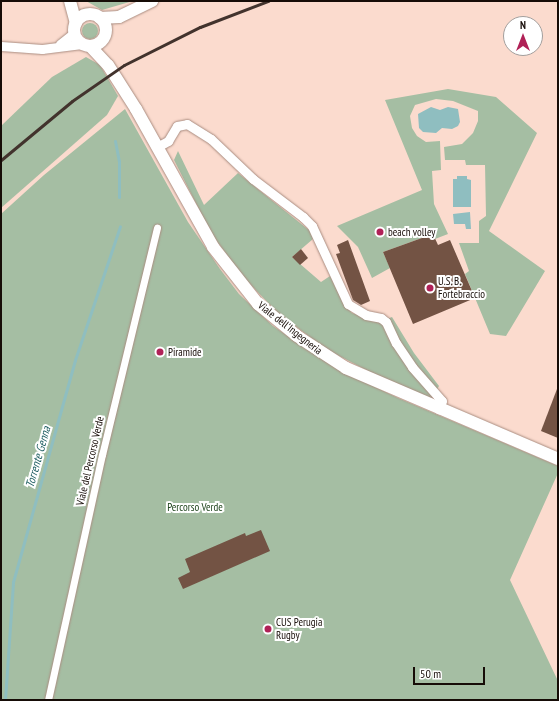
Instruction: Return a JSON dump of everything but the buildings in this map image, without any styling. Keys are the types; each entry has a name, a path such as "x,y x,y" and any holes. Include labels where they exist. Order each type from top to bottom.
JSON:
{"street":[{"path":"70,1 75,28 86,45"},
{"path":"74,1 105,24 105,36"},
{"path":"1,46 42,49 57,46 98,44 119,17 152,1"},
{"path":"57,46 75,28 81,17 119,17"},
{"name":"Viale dell'Ingegneria","path":"105,36 108,65"},
{"name":"Viale dell'Ingegneria","path":"86,45 108,65 157,147 213,247 258,304 297,336 346,368 558,459"},
{"path":"157,147 168,141 177,126 187,124 211,139 253,179 304,217 312,226 348,304 366,315 386,322 396,343 412,367 442,401 439,409"},
{"name":"Viale del Percorso Verde","path":"48,700 102,455 156,228"}],"green space":[{"path":"86,1 133,1 102,10"},
{"path":"87,23 93,23 98,28 96,37 93,39 87,39 82,34 82,28"},
{"path":"86,57 100,65 118,96 107,115 1,208 1,126 52,77"},
{"path":"448,89 496,97 537,133 489,231 545,271 506,336 490,334 465,274 469,271 459,243 479,243 479,221 486,216 485,165 466,165 465,160 445,160 444,147 462,144 473,133 478,121 478,111 453,101 436,99 415,105 410,116 412,128 417,136 426,142 440,141 441,170 432,171 434,204 448,234 435,239 433,234 383,252 390,268 372,278 358,247 337,226 422,190 385,100"},
{"name":"Percorso Verde","path":"125,109 188,222 220,269 239,294 273,326 335,368 398,398 558,466 558,473 510,580 558,681 558,700 1,700 1,214 44,175"},
{"path":"178,151 204,205 238,173 310,231 313,239 292,257 321,282 330,276 344,304 352,313 380,322 392,317 414,353 439,386 431,399 372,373 326,349 278,313 243,277 211,233 174,160"}],"water":[{"path":"431,107 440,110 448,107 458,109 460,122 458,126 452,129 442,128 436,133 423,132 419,128 418,114"},
{"path":"457,176 467,176 467,179 471,180 471,207 453,207 453,179 457,179"},
{"path":"470,212 471,229 466,229 465,224 454,224 453,214"}],"waterway":[{"name":"Torrente Genna","path":"115,141 119,161 119,197"},
{"name":"Torrente Genna","path":"5,700 13,582 75,360 120,226"}],"railway":[{"path":"1,160 72,101 124,65 200,27 268,1"}],"place":[{"name":"beach volley","path":"380,232"},
{"name":"U.S. B. Fortebraccio","path":"430,288"},
{"name":"Piramide","path":"160,352"},
{"name":"CUS Perugia Rugby","path":"268,629"}]}
